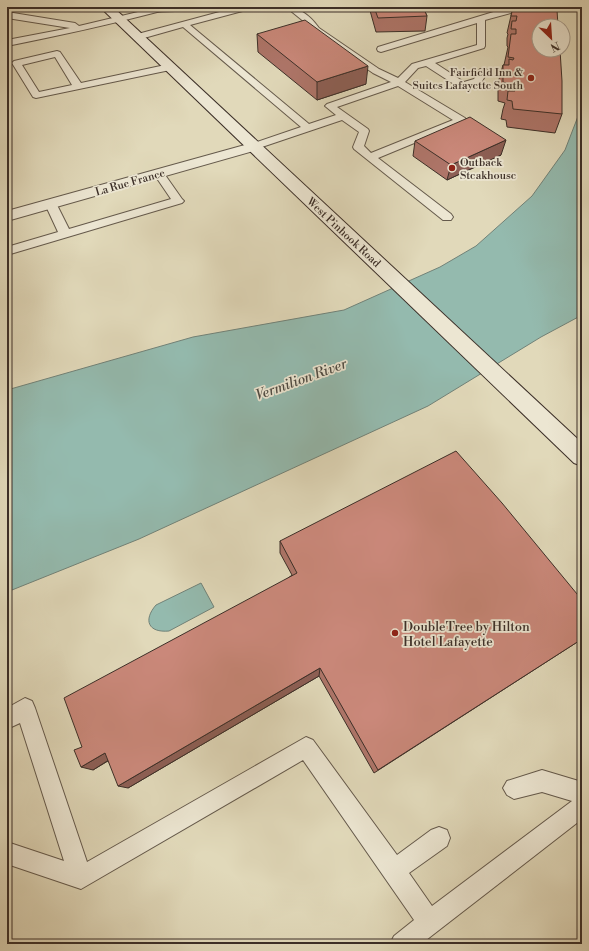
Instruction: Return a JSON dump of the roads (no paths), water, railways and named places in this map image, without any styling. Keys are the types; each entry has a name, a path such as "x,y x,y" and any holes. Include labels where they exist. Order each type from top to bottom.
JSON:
{"main road":[{"name":"West Pinhook Road","path":"106,7 252,147 350,236 582,457"},
{"name":"La Rue France","path":"7,216 252,147"}],"lane":[{"path":"7,43 87,28 160,8 183,7"},
{"path":"137,37 247,7"},
{"path":"290,7 310,22 316,30 376,71 399,82 472,127"},
{"path":"381,49 517,9"},
{"path":"7,15 87,28"},
{"path":"447,217 358,147 364,131 330,106 399,82 415,66 482,50 481,19"},
{"path":"184,24 308,128"},
{"path":"78,86 57,54 17,63 36,95 170,67"},
{"path":"427,62 463,86 478,81 483,72"},
{"path":"252,147 343,116"},
{"path":"370,157 461,120"},
{"path":"7,251 178,201 159,174"},
{"path":"50,204 65,234"},
{"path":"7,719 25,708 81,878"},
{"path":"7,853 81,878 306,747 373,843 395,870 430,923"},
{"path":"514,788 542,781 582,793"},
{"path":"402,944 582,806"},
{"path":"395,870 439,838"}],"water":[{"name":"Vermilion River","path":"582,106 582,315 541,337 428,406 139,539 7,592 7,390 193,337 344,310 440,267 476,246 532,196 565,150"},
{"path":"201,583 214,607 169,631 156,630 152,628 149,620 156,605"}],"place":[{"name":"Fairfield Inn & Suites Lafayette South","path":"531,78"},
{"name":"Outback Steakhouse","path":"452,168"},
{"name":"DoubleTree by Hilton Hotel Lafayette","path":"395,633"}]}
